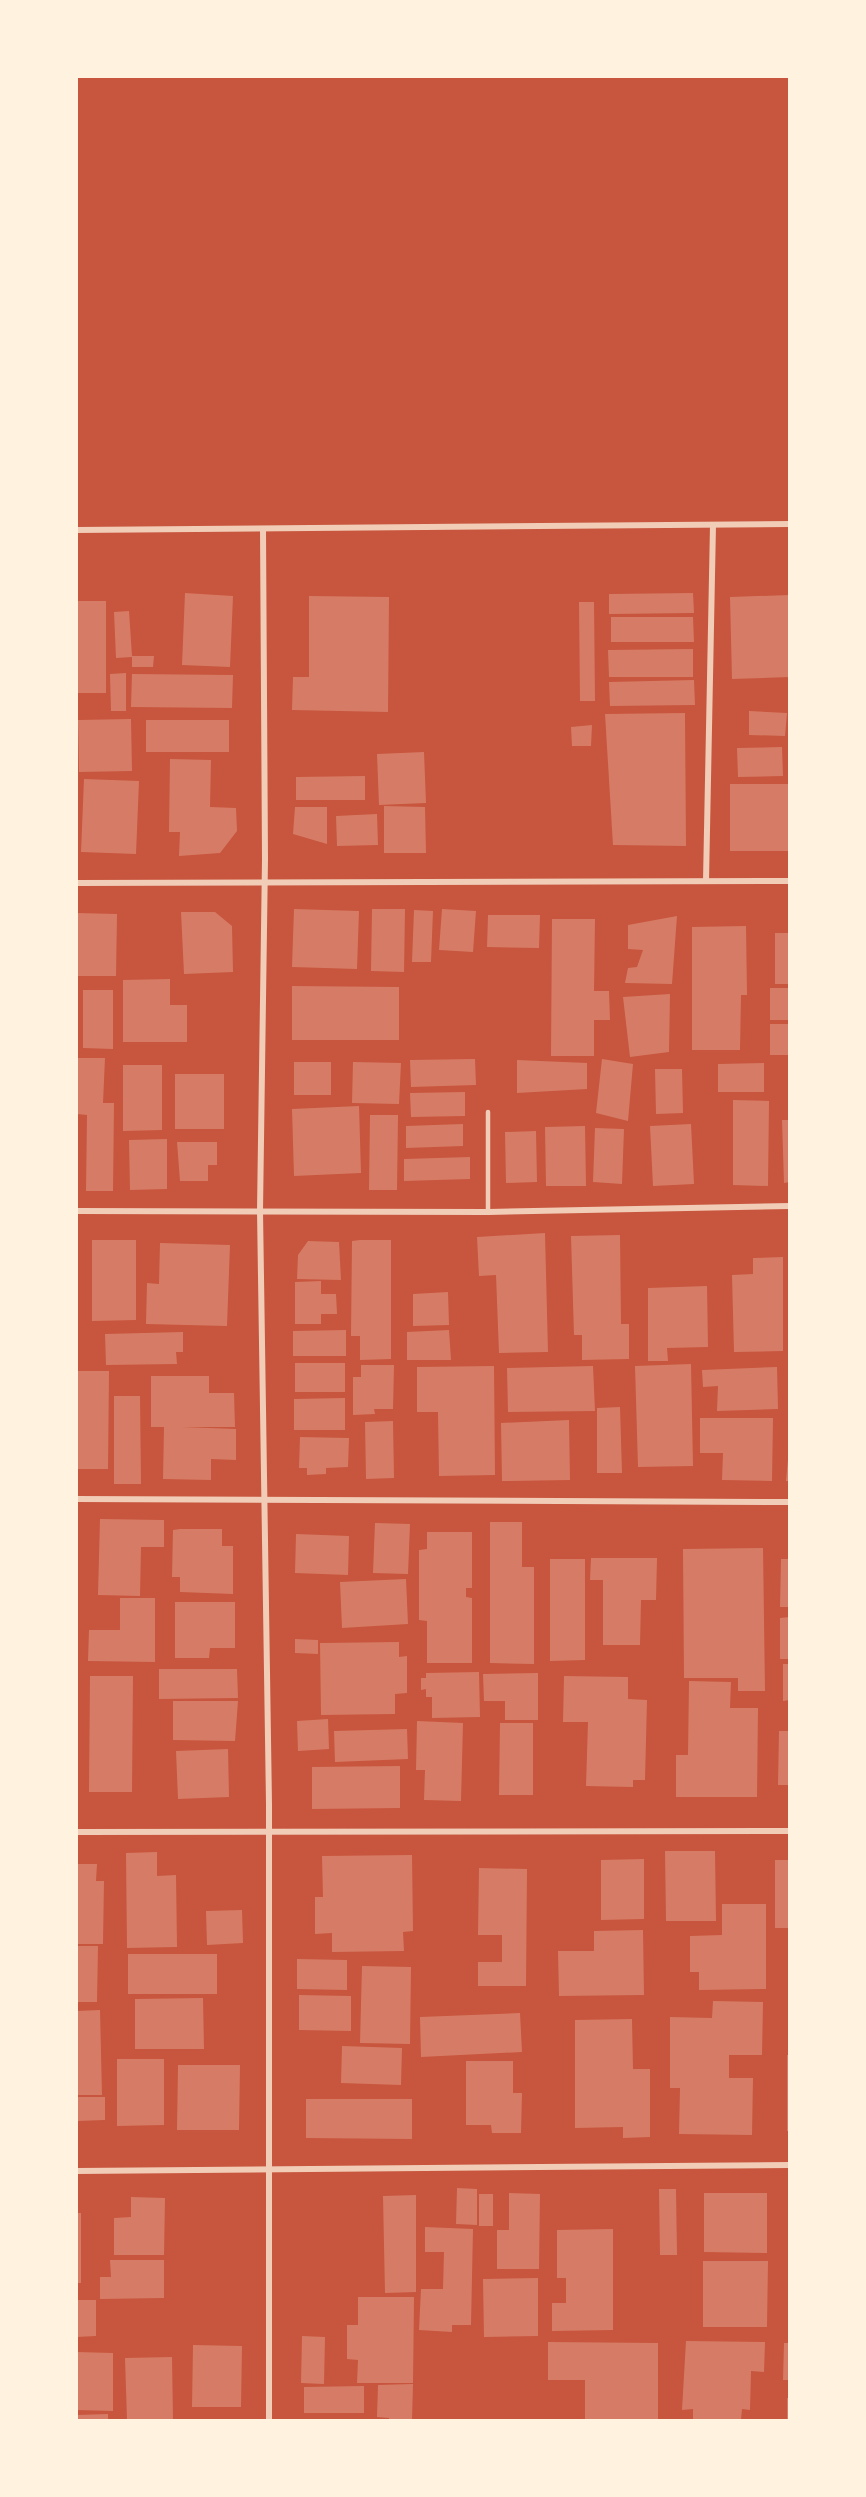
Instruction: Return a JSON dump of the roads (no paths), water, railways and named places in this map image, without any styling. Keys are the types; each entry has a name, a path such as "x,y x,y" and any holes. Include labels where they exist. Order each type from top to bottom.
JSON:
{"street":[{"path":"76,530 789,524"},
{"path":"706,881 713,525"},
{"path":"264,530 265,882 260,1211 268,1830 269,2421"},
{"path":"76,883 789,881"},
{"path":"76,1211 488,1212 789,1206"},
{"path":"76,1499 789,1502"},
{"path":"76,1832 789,1831"},
{"path":"76,2171 789,2165"}],"lane":[{"path":"488,1112 488,1212"}]}
